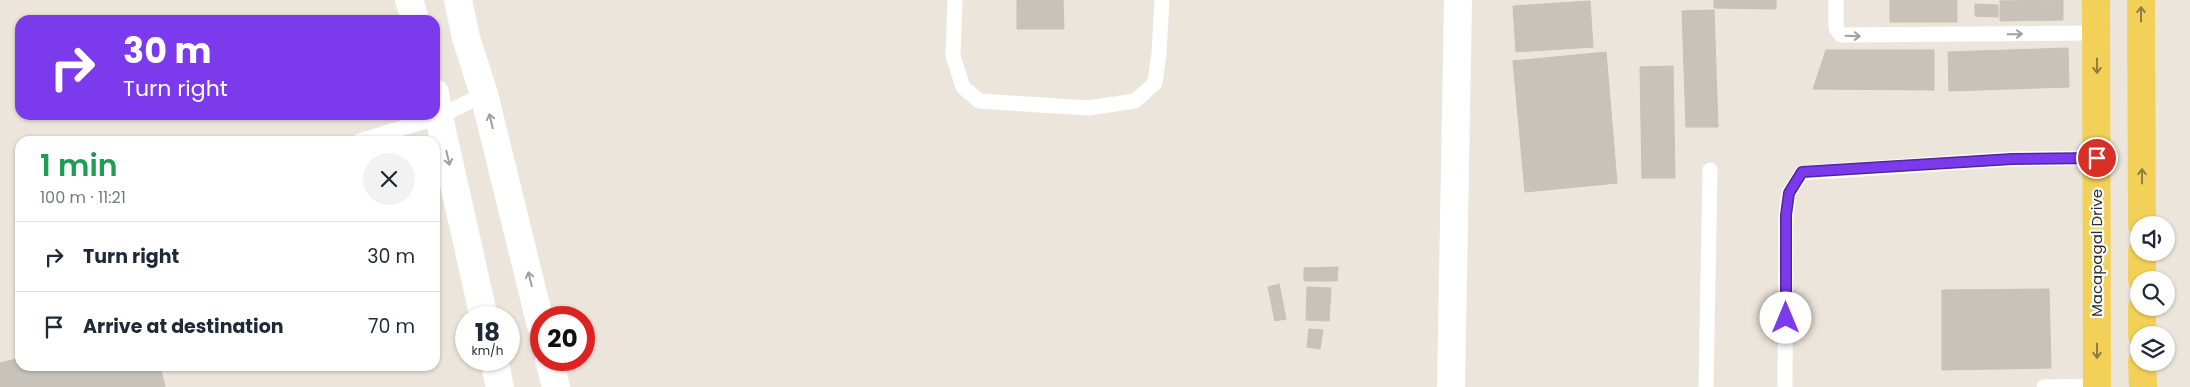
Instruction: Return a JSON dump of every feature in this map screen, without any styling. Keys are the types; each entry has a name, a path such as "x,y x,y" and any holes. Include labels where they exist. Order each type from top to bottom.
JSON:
{"main road":[{"name":"Macapagal Drive","path":"2096,0 2097,387"},
{"path":"2141,0 2142,216"},
{"path":"2142,371 2142,387"}],"street":[{"path":"409,0 414,15"},
{"path":"458,0 466,38 484,94 536,306"},
{"path":"1451,387 1458,0"},
{"path":"440,119 481,306"},
{"path":"496,371 500,387"},
{"path":"552,371 556,387"}],"lane":[{"path":"955,0 953,56 963,87 978,101 1088,108 1136,101 1155,83 1159,54 1162,0"},
{"path":"1836,0 1836,28 1841,35 2097,33"},
{"path":"440,104 484,94"},
{"path":"370,136 404,120"},
{"path":"1786,387 1786,215 1789,193 1802,172 2012,159 2097,158"},
{"path":"1706,387 1710,170"},
{"path":"2044,387 2097,387"}],"building":[{"path":"1017,0 1063,0 1064,29 1017,29"},
{"path":"1714,0 1776,0 1776,9 1714,8"},
{"path":"1890,0 1957,0 1957,22 1890,22"},
{"path":"2063,0 2063,20 2000,21 2000,1"},
{"path":"1590,1 1593,47 1516,52 1513,6"},
{"path":"1975,4 1998,5 1998,17 1975,16"},
{"path":"1714,10 1718,127 1686,127 1682,11"},
{"path":"2068,48 2069,87 1949,91 1948,52"},
{"path":"1826,50 1934,50 1934,90 1813,89"},
{"path":"1606,52 1617,183 1525,192 1513,61"},
{"path":"1673,66 1675,178 1642,178 1640,67"},
{"path":"1338,267 1337,281 1304,281 1304,268"},
{"path":"1279,284 1286,319 1275,321 1268,287"},
{"path":"1307,287 1331,288 1329,321 1306,320"},
{"path":"2049,289 2051,368 1942,370 1942,290"},
{"path":"1309,329 1323,330 1320,349 1307,347"},
{"path":"15,359 15,371 161,371 165,387 0,387 0,363"}],"route":[{"path":"1786,318 1786,215 1789,193 1802,172 1837,172 2012,159 2097,158"}]}
